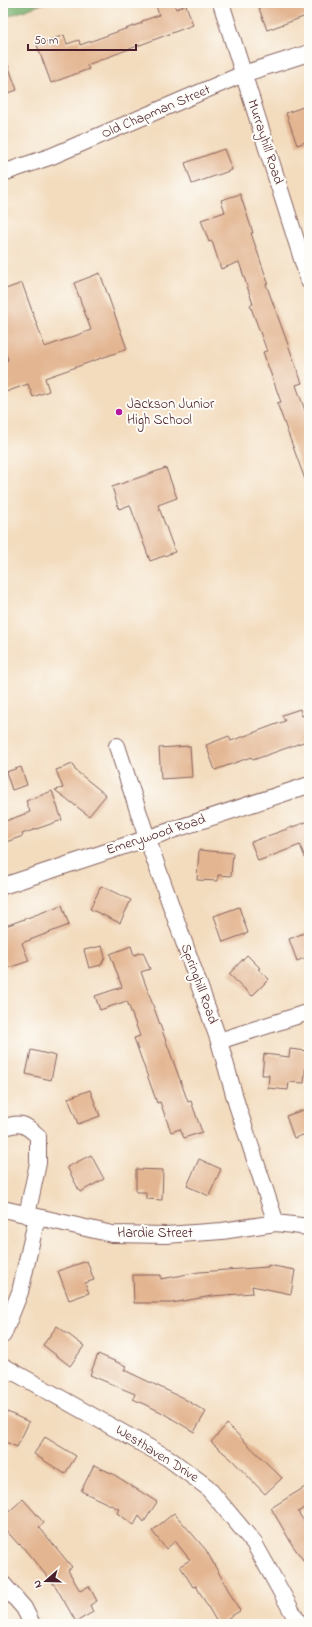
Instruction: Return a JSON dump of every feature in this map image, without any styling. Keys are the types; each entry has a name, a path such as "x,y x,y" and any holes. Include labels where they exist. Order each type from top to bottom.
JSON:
{"street":[{"name":"Murrayhill Road","path":"221,3 309,281"},
{"name":"Old Chapman Street","path":"3,174 52,156 244,74 309,53"},
{"name":"Springhill Road","path":"116,746 219,1041 276,1223"},
{"name":"Emerywood Road","path":"3,886 309,785"},
{"path":"219,1041 309,1012"},
{"path":"3,1128 14,1124 27,1126 38,1136 38,1163 32,1216 20,1292 3,1335"},
{"name":"Hardie Street","path":"3,1209 112,1234 166,1235 222,1231 276,1223 309,1227"},
{"name":"Westhaven Drive","path":"3,1366 168,1458 208,1487 254,1543 299,1624"},
{"path":"3,1584 24,1608 32,1624"}],"green space":[{"path":"3,3 45,3 3,18"}],"building":[{"path":"164,3 174,3 176,9 186,5 193,25 87,65 89,69 51,83 37,45 64,35 67,44 79,40 80,45 142,23 142,21 159,15 156,6"},
{"path":"257,3 309,3 309,15 267,30"},
{"path":"4,54 17,90 3,95 3,55"},
{"path":"309,105 309,141 297,145 286,113"},
{"path":"224,149 232,170 192,184 185,163"},
{"path":"240,194 253,233 251,233 268,283 266,284 302,383 296,385 309,422 309,485 307,485 277,403 281,402 263,352 267,351 250,305 253,304 239,262 221,269 212,241 209,242 201,220 225,212 221,200"},
{"path":"100,273 127,349 45,378 49,391 33,397 28,384 3,393 3,362 8,360 3,345 3,290 22,283 45,347 91,330 74,283"},
{"path":"166,468 177,498 158,505 175,552 150,561 130,505 119,509 112,487"},
{"path":"300,709 302,716 309,714 309,740 253,760 251,757 215,770 206,745 229,736 231,741 285,721 282,715"},
{"path":"190,746 192,777 161,779 159,748"},
{"path":"73,764 75,770 106,795 89,816 55,790 63,788 56,770"},
{"path":"21,767 27,785 12,790 6,772"},
{"path":"52,791 62,820 22,834 23,836 3,843 3,822 30,812 26,801"},
{"path":"309,821 309,865 300,845 258,861 251,842"},
{"path":"199,850 233,853 231,876 218,875 218,881 197,880"},
{"path":"101,886 131,900 120,923 90,909"},
{"path":"62,905 69,925 22,943 29,961 8,968 3,954 3,927"},
{"path":"239,907 248,933 223,942 214,916"},
{"path":"309,931 309,956 297,961 289,939"},
{"path":"102,946 105,957 101,965 89,968 84,950"},
{"path":"131,946 134,955 143,952 150,969 141,972 188,1102 191,1101 202,1132 184,1138 180,1129 171,1132 160,1102 157,1103 134,1038 140,1036 127,1001 100,1010 95,996 122,987 110,954"},
{"path":"247,955 260,968 258,969 269,979 252,996 229,974"},
{"path":"290,1049 307,1051 304,1083 289,1082 288,1090 268,1088 269,1075 262,1075 264,1054 289,1057"},
{"path":"31,1050 56,1056 51,1080 26,1074"},
{"path":"90,1090 100,1116 78,1124 68,1098"},
{"path":"309,1108 309,1133 294,1138 286,1116"},
{"path":"91,1155 104,1179 80,1192 67,1167"},
{"path":"199,1159 221,1169 209,1196 187,1186"},
{"path":"136,1169 163,1170 162,1200 146,1199 146,1192 136,1192"},
{"path":"87,1261 94,1280 85,1283 89,1293 69,1300 58,1271"},
{"path":"268,1265 295,1270 291,1294 252,1286 253,1293 212,1296 172,1303 134,1303 133,1275 161,1275 161,1279 199,1272 268,1267"},
{"path":"57,1326 84,1346 70,1366 43,1345"},
{"path":"98,1354 126,1366 124,1370 183,1398 206,1412 194,1432 161,1412 133,1399 135,1394 90,1375"},
{"path":"3,1410 29,1422 17,1447 3,1441"},
{"path":"227,1424 282,1478 265,1494 231,1459 211,1442"},
{"path":"45,1437 76,1456 65,1474 34,1454"},
{"path":"94,1465 113,1474 157,1502 144,1522 139,1516 134,1525 117,1513 119,1509 81,1491"},
{"path":"305,1487 309,1493 309,1505 298,1512 309,1529 309,1568 293,1546 271,1508"},
{"path":"23,1499 44,1523 39,1527 72,1567 68,1570 80,1591 89,1586 97,1601 90,1605 93,1612 76,1622 56,1587 20,1544 19,1545 3,1527 3,1517"},
{"path":"174,1513 206,1550 240,1611 218,1624 196,1586 193,1587 180,1566 190,1560 175,1541 166,1549 152,1531"}],"place":[{"name":"Jackson Junior High School","path":"119,412"}]}
